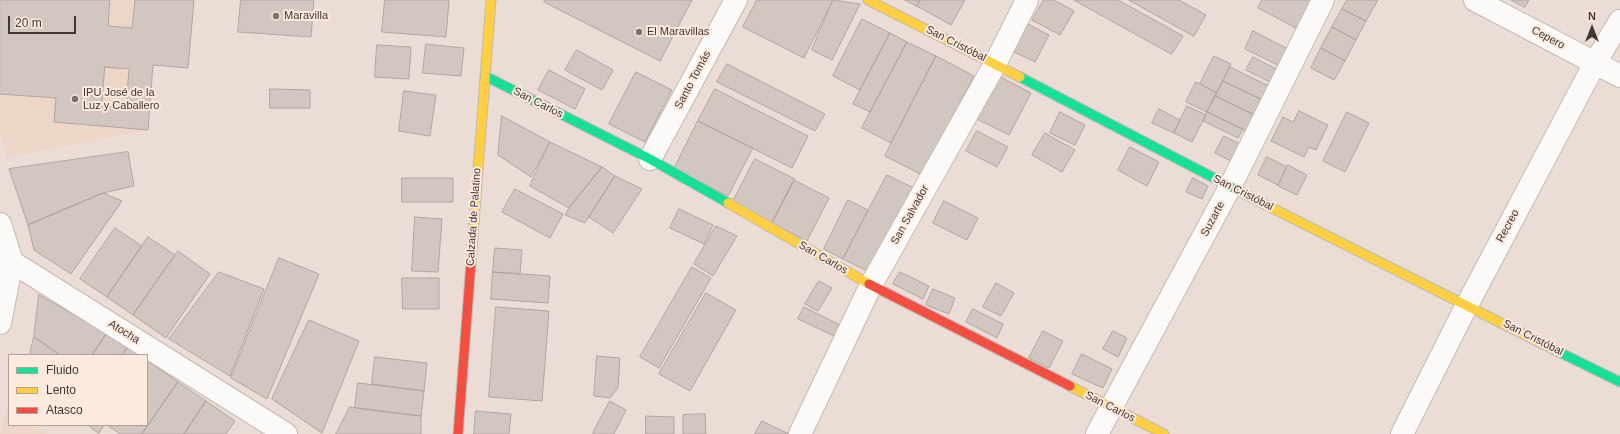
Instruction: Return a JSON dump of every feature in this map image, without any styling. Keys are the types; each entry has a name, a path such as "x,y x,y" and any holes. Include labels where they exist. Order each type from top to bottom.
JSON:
{"street":[{"name":"Calzada de Palatino","path":"458,434 491,0"},
{"name":"Santo Tomás","path":"650,160 736,0"},
{"name":"San Cristóbal","path":"868,0 995,64 1230,187 1620,382"},
{"name":"San Salvador","path":"800,434 871,285 995,64 1027,0"},
{"name":"Suzarte","path":"1097,434 1110,407 1230,187 1323,0"},
{"name":"Cepero","path":"1475,0 1620,76"},
{"name":"Recreo","path":"1402,434 1467,305 1595,63 1620,21"},
{"name":"San Carlos","path":"485,76 650,160 871,285 1164,434"},
{"path":"0,224 4,265 0,323"},
{"name":"Atocha","path":"4,265 286,434"}],"shaded area":[{"name":"IPU José de la Luz y Caballero","path":"0,0 194,0 188,68 153,66 148,130 6,158 0,132"},
{"path":"7,406 8,426 37,426 49,434 0,434"}],"building":[{"name":"IPU José de la Luz y Caballero","path":"0,0 110,0 108,26 132,28 135,0 194,0 188,68 153,65 148,130 54,122 56,98 0,94","holes":["105,67 129,69 126,108 102,106"]},
{"name":"Maravilla","path":"241,0 314,0 311,37 238,32"},
{"path":"385,0 449,0 446,37 382,32"},
{"name":"El Maravillas","path":"545,0 692,0 660,61 544,2"},
{"path":"757,0 833,0 804,58 743,27"},
{"path":"833,0 860,4 832,60 812,50"},
{"path":"905,0 920,0 917,6"},
{"path":"920,0 965,0 951,25 917,6"},
{"path":"1044,0 1054,0 1074,11 1060,35 1032,20"},
{"path":"1074,0 1118,0 1183,36 1172,54"},
{"path":"1129,0 1179,0 1206,15 1194,36"},
{"path":"1262,0 1313,0 1298,29 1258,8"},
{"path":"1347,0 1378,0 1366,21 1342,9"},
{"path":"1511,0 1529,0 1525,7"},
{"path":"1342,9 1366,21 1356,40 1332,27"},
{"path":"862,19 890,33 860,90 833,76"},
{"path":"1026,23 1049,35 1035,62 1012,51"},
{"path":"1332,27 1356,40 1345,61 1321,48"},
{"path":"1253,31 1292,51 1284,68 1245,49"},
{"path":"890,33 907,42 870,112 853,104"},
{"path":"907,42 936,56 891,143 862,128"},
{"path":"426,44 464,48 461,76 423,73"},
{"path":"377,45 411,47 409,79 375,77"},
{"path":"1321,48 1345,61 1334,80 1311,68"},
{"path":"577,50 613,70 602,90 565,70"},
{"path":"936,56 974,76 922,175 885,156"},
{"path":"1214,56 1231,64 1217,93 1200,84"},
{"path":"1253,57 1280,71 1274,84 1246,70"},
{"path":"727,64 825,114 815,131 717,82"},
{"path":"1230,67 1273,88 1266,102 1223,81"},
{"path":"549,70 585,89 575,109 538,90"},
{"path":"636,72 672,90 645,142 609,124"},
{"path":"999,76 1031,93 1009,135 977,119"},
{"path":"1223,81 1263,100 1255,115 1215,96"},
{"path":"1196,82 1217,93 1207,112 1186,102"},
{"path":"270,89 310,90 310,108 270,108"},
{"path":"715,89 808,136 792,168 698,121"},
{"path":"404,91 436,95 430,136 399,131"},
{"path":"1215,96 1254,115 1246,131 1207,112"},
{"path":"1187,106 1206,115 1192,142 1174,133"},
{"path":"1159,109 1180,120 1174,133 1152,123"},
{"path":"1299,111 1328,125 1316,150 1309,147 1304,157 1271,141 1283,117 1293,122"},
{"path":"1060,112 1085,125 1075,145 1050,133"},
{"path":"1207,112 1243,129 1238,138 1203,121"},
{"path":"1347,112 1369,123 1345,172 1323,161"},
{"path":"502,116 550,142 531,177 498,155"},
{"path":"698,121 753,148 728,196 674,169"},
{"path":"977,131 1008,147 997,167 966,151"},
{"path":"1045,133 1075,150 1062,172 1032,155"},
{"path":"1224,136 1242,145 1233,162 1215,153"},
{"path":"550,142 602,167 569,208 530,186"},
{"path":"1130,147 1159,162 1147,186 1118,170"},
{"path":"128,152 134,186 103,193 28,225 9,169"},
{"path":"1267,157 1287,167 1278,185 1258,175"},
{"path":"755,159 795,179 772,223 732,203"},
{"path":"1288,165 1307,175 1297,195 1278,186"},
{"path":"602,167 615,176 585,223 565,215 569,208"},
{"path":"887,175 916,189 873,274 843,259"},
{"path":"615,176 642,189 613,233 589,217"},
{"path":"402,178 453,178 453,202 402,202"},
{"path":"1193,178 1208,186 1202,199 1186,192"},
{"path":"794,180 829,198 807,241 772,223"},
{"path":"515,189 563,214 550,238 502,212"},
{"path":"103,193 122,201 71,274 34,250 28,225"},
{"path":"848,200 868,210 843,259 824,249"},
{"path":"944,201 978,218 967,240 933,223"},
{"path":"679,209 713,225 704,244 670,228"},
{"path":"415,217 442,219 438,272 412,271"},
{"path":"716,226 737,236 713,276 694,264"},
{"path":"115,228 142,246 107,297 80,279"},
{"path":"148,237 175,255 133,315 107,297"},
{"path":"495,248 522,250 520,274 493,272"},
{"path":"178,251 210,274 166,338 133,315"},
{"path":"279,258 319,274 267,399 231,378"},
{"path":"692,267 711,278 659,368 640,357"},
{"path":"219,272 264,289 230,376 169,339"},
{"path":"493,272 550,276 548,303 491,299"},
{"path":"900,272 929,286 923,299 893,284"},
{"path":"402,278 439,278 439,309 403,309"},
{"path":"819,281 832,288 818,311 805,304"},
{"path":"996,283 1014,293 1001,316 983,307"},
{"path":"933,289 955,298 949,314 926,305"},
{"path":"706,293 736,310 690,391 659,374"},
{"path":"39,295 107,333 93,354 59,354 34,337"},
{"path":"496,307 549,311 542,401 489,397"},
{"path":"804,307 840,325 834,336 798,319"},
{"path":"973,309 1003,324 997,338 966,322"},
{"path":"309,320 359,341 322,433 272,399"},
{"path":"1043,331 1063,341 1049,368 1029,358"},
{"path":"1113,331 1127,338 1118,357 1103,349"},
{"path":"107,333 128,347 123,354 93,354"},
{"path":"34,337 59,354 30,354"},
{"path":"128,347 138,354 123,354"},
{"path":"1082,354 1112,369 1103,388 1072,374"},
{"path":"597,356 620,358 618,388 610,398 594,396"},
{"path":"375,357 427,363 424,391 372,384"},
{"path":"148,361 178,382 148,425"},
{"path":"178,382 206,401 184,434 142,434"},
{"path":"358,383 424,391 421,416 355,408"},
{"path":"206,401 235,421 226,434 184,434"},
{"path":"610,401 626,410 614,434 593,433"},
{"path":"350,407 421,416 421,434 336,434"},
{"path":"476,411 511,414 509,434 474,434"},
{"path":"705,414 706,434 683,434 683,415"},
{"path":"646,416 674,417 674,434 646,434"},
{"path":"762,421 789,434 755,434"},
{"path":"89,426 103,426 99,433"},
{"path":"108,426 148,426 142,434 120,434"}],"traffic: fast":[{"path":"485,76 650,159 728,203"},
{"path":"1020,77 1266,205"},
{"path":"1553,349 1620,382"}],"traffic: slow":[{"path":"471,262 491,0"},
{"path":"868,0 1020,77"},
{"path":"728,203 869,284"},
{"path":"1266,205 1553,349"},
{"path":"1070,386 1164,434"}],"traffic: jam":[{"path":"458,434 471,262"},
{"path":"869,284 1070,386"}],"place":[{"name":"Maravilla","path":"276,16"},
{"name":"El Maravillas","path":"639,32"},
{"name":"IPU José de la Luz y Caballero","path":"75,99"}]}
